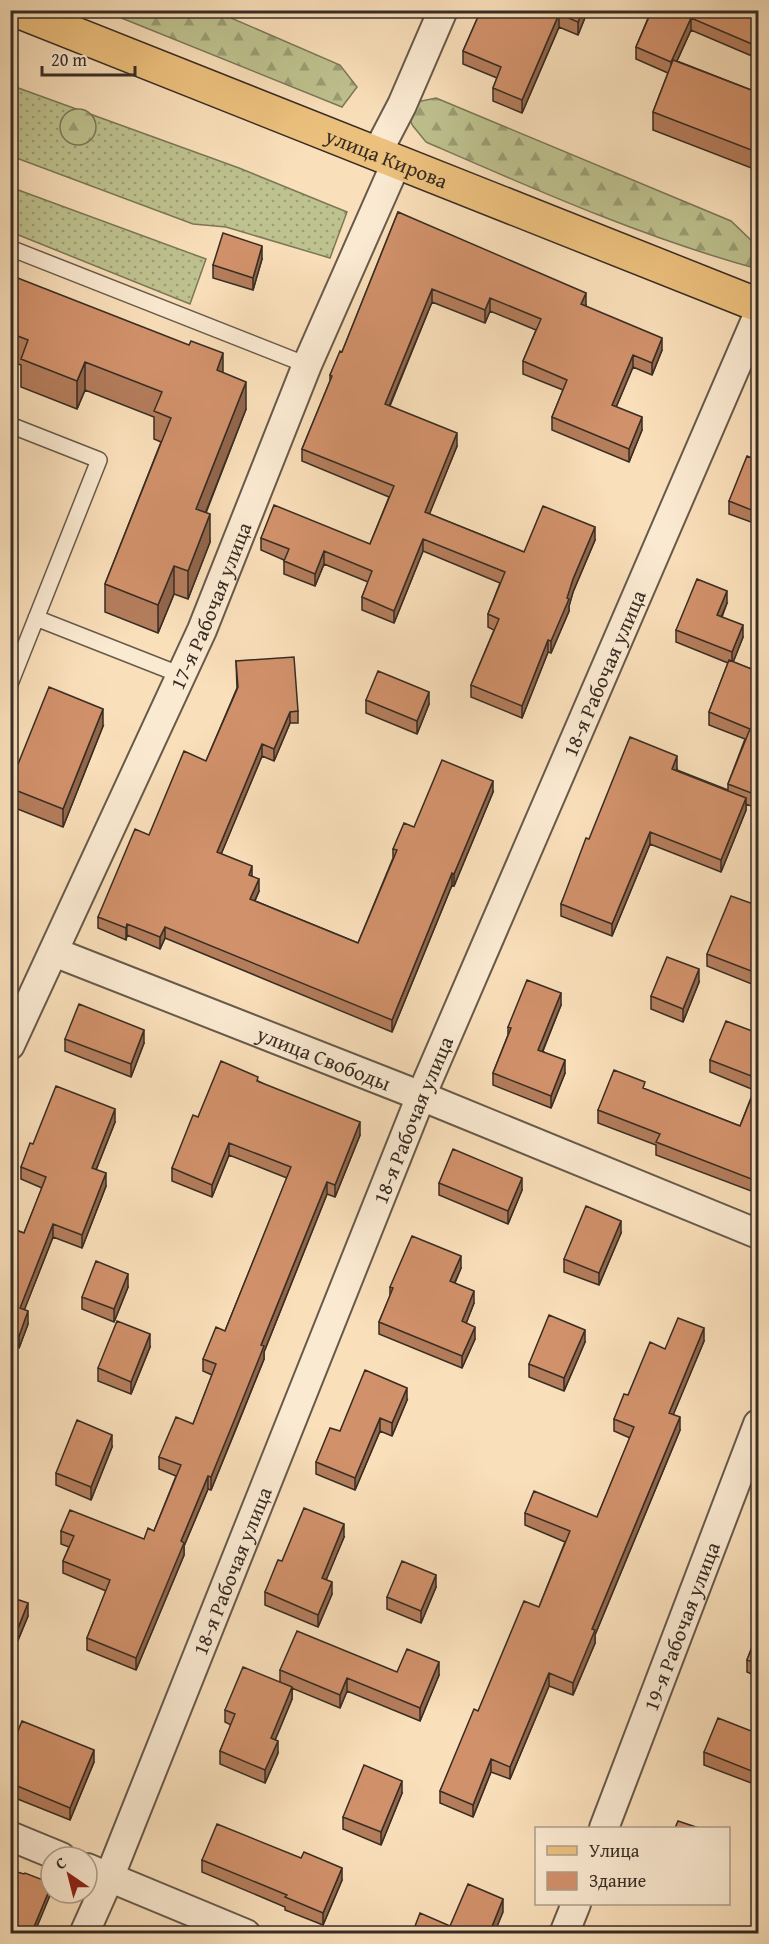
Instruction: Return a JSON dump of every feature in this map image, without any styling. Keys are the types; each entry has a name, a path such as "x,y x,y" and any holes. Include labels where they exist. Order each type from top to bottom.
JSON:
{"main road":[{"name":"улица Кирова","path":"15,10 759,305"}],"street":[{"name":"17-я Рабочая улица","path":"13,1032 54,952 202,630 308,364 386,157 402,105 443,10"},
{"name":"18-я Рабочая улица","path":"99,1871 421,1096 759,315"},
{"name":"улица Свободы","path":"54,952 421,1096 759,1234"},
{"name":"19-я Рабочая улица","path":"604,1827 759,1424"},
{"path":"10,1836 39,1848"},
{"path":"99,1873 246,1934"},
{"name":"18-я Рабочая улица","path":"84,1934 91,1905"},
{"path":"564,1934 576,1905"}],"lane":[{"path":"10,248 308,364"},
{"path":"10,425 99,460 10,684"},
{"path":"36,618 181,675"}],"green space":[{"path":"104,11 215,11 340,65 357,87 342,107"},
{"path":"10,85 239,168 347,212 330,258 226,227 193,224 11,156"},
{"path":"436,98 731,221 755,244 758,269 631,228 426,142 413,126 402,105"},
{"path":"78,109 91,114 96,127 91,140 78,145 65,140 60,127 65,114"},
{"path":"10,187 206,259 190,304 11,232"}],"building":[{"path":"481,10 583,10 578,22 559,14 522,100 493,88 501,67 463,51"},
{"path":"652,10 759,10 759,47 691,18 671,62 636,47"},
{"path":"673,60 759,93 759,153 653,112"},
{"path":"398,212 586,293 581,304 662,338 652,363 633,355 612,405 642,417 629,449 552,417 567,380 523,361 541,319 490,298 485,310 432,289 385,404 457,433 425,512 524,552 543,506 595,527 573,579 567,598 569,599 551,641 548,640 522,706 471,685 499,619 488,614 505,572 423,539 394,611 362,597 372,571 324,551 315,574 284,561 289,549 261,538 274,505 370,544 394,486 302,449 332,376 330,375 340,351 342,352"},
{"path":"223,233 262,246 253,278 213,265"},
{"path":"10,275 189,345 191,341 223,353 217,370 246,382 196,509 210,514 188,571 174,566 158,605 105,584 171,418 154,411 162,392 85,362 77,381 21,359 28,340 10,333"},
{"path":"747,456 759,461 759,513 729,501"},
{"path":"697,579 727,591 717,615 743,625 732,652 676,630"},
{"path":"294,657 298,711 290,712 274,749 262,744 217,852 252,866 249,875 259,879 250,899 358,943 397,850 393,849 404,823 414,827 442,760 493,781 454,874 452,873 392,1020 165,927 160,937 127,924 126,928 98,917 135,829 149,835 184,751 206,761 238,687 236,661"},
{"path":"729,660 759,672 759,796 728,784 750,729 709,712"},
{"path":"378,671 429,692 417,721 366,700"},
{"path":"49,687 103,709 63,809 10,788"},
{"path":"630,737 677,756 672,769 746,798 721,860 650,832 612,924 561,904 586,838 589,839"},
{"path":"731,896 759,906 759,974 707,954"},
{"path":"667,957 699,969 683,1009 651,996"},
{"path":"527,980 561,993 538,1050 565,1060 551,1096 493,1073"},
{"path":"79,1004 144,1030 131,1064 65,1039"},
{"path":"759,1015 759,1079 710,1060 726,1021 752,1031"},
{"path":"221,1061 258,1077 257,1081 360,1122 335,1185 327,1182 261,1345 264,1346 236,1416 181,1541 184,1543 136,1658 87,1638 110,1580 63,1561 74,1536 61,1531 70,1510 144,1539 148,1528 154,1531 181,1465 159,1457 176,1417 193,1424 216,1364 203,1359 216,1327 225,1331 291,1167 229,1143 212,1185 172,1168 193,1115 198,1117"},
{"path":"614,1070 645,1082 643,1088 740,1126 759,1079 759,1182 656,1142 660,1134 598,1110"},
{"path":"56,1086 115,1109 92,1168 106,1173 82,1235 53,1224 20,1308 28,1311 19,1336 10,1333 10,1228 24,1233 46,1177 21,1167 30,1143 33,1144"},
{"path":"453,1149 522,1178 508,1211 439,1183"},
{"path":"586,1206 621,1221 599,1273 564,1259"},
{"path":"412,1236 461,1256 450,1281 474,1291 462,1321 475,1327 462,1356 379,1322 393,1288 390,1287"},
{"path":"96,1261 128,1274 114,1309 82,1297"},
{"path":"549,1315 585,1330 564,1378 529,1364"},
{"path":"678,1318 704,1328 669,1413 680,1417 592,1629 595,1630 573,1683 549,1673 510,1767 491,1759 473,1805 440,1791 474,1709 478,1711 524,1601 539,1607 570,1531 525,1513 534,1491 597,1517 634,1427 614,1419 624,1394 628,1395 650,1342 665,1349"},
{"path":"117,1321 150,1334 131,1382 98,1368"},
{"path":"365,1370 407,1388 392,1423 380,1418 355,1478 316,1462 330,1428 340,1431"},
{"path":"77,1420 112,1435 91,1487 56,1473"},
{"path":"304,1508 344,1524 322,1578 332,1582 318,1615 265,1592 278,1560 282,1561"},
{"path":"402,1561 436,1575 421,1611 387,1597"},
{"path":"10,1597 28,1603 16,1633 10,1630"},
{"path":"759,1629 759,1664 747,1660"},
{"path":"297,1631 397,1672 407,1649 439,1662 420,1708 347,1678 340,1695 280,1670"},
{"path":"243,1667 292,1687 271,1738 278,1741 265,1770 220,1751 235,1714 225,1710"},
{"path":"718,1718 759,1734 759,1774 704,1752"},
{"path":"22,1721 94,1750 70,1808 10,1783 10,1736 15,1738"},
{"path":"364,1765 402,1781 381,1832 343,1817"},
{"path":"759,1810 759,1822 754,1820"},
{"path":"678,1821 696,1827 675,1827"},
{"path":"217,1824 301,1858 304,1852 342,1868 323,1913 285,1897 287,1895 202,1860"},
{"path":"10,1870 39,1878 39,1905 43,1905 31,1934 10,1934 10,1907 14,1900 10,1899"},
{"path":"468,1884 503,1899 489,1934 412,1934 420,1913 450,1926"},
{"path":"713,1927 730,1934 711,1934"}]}
